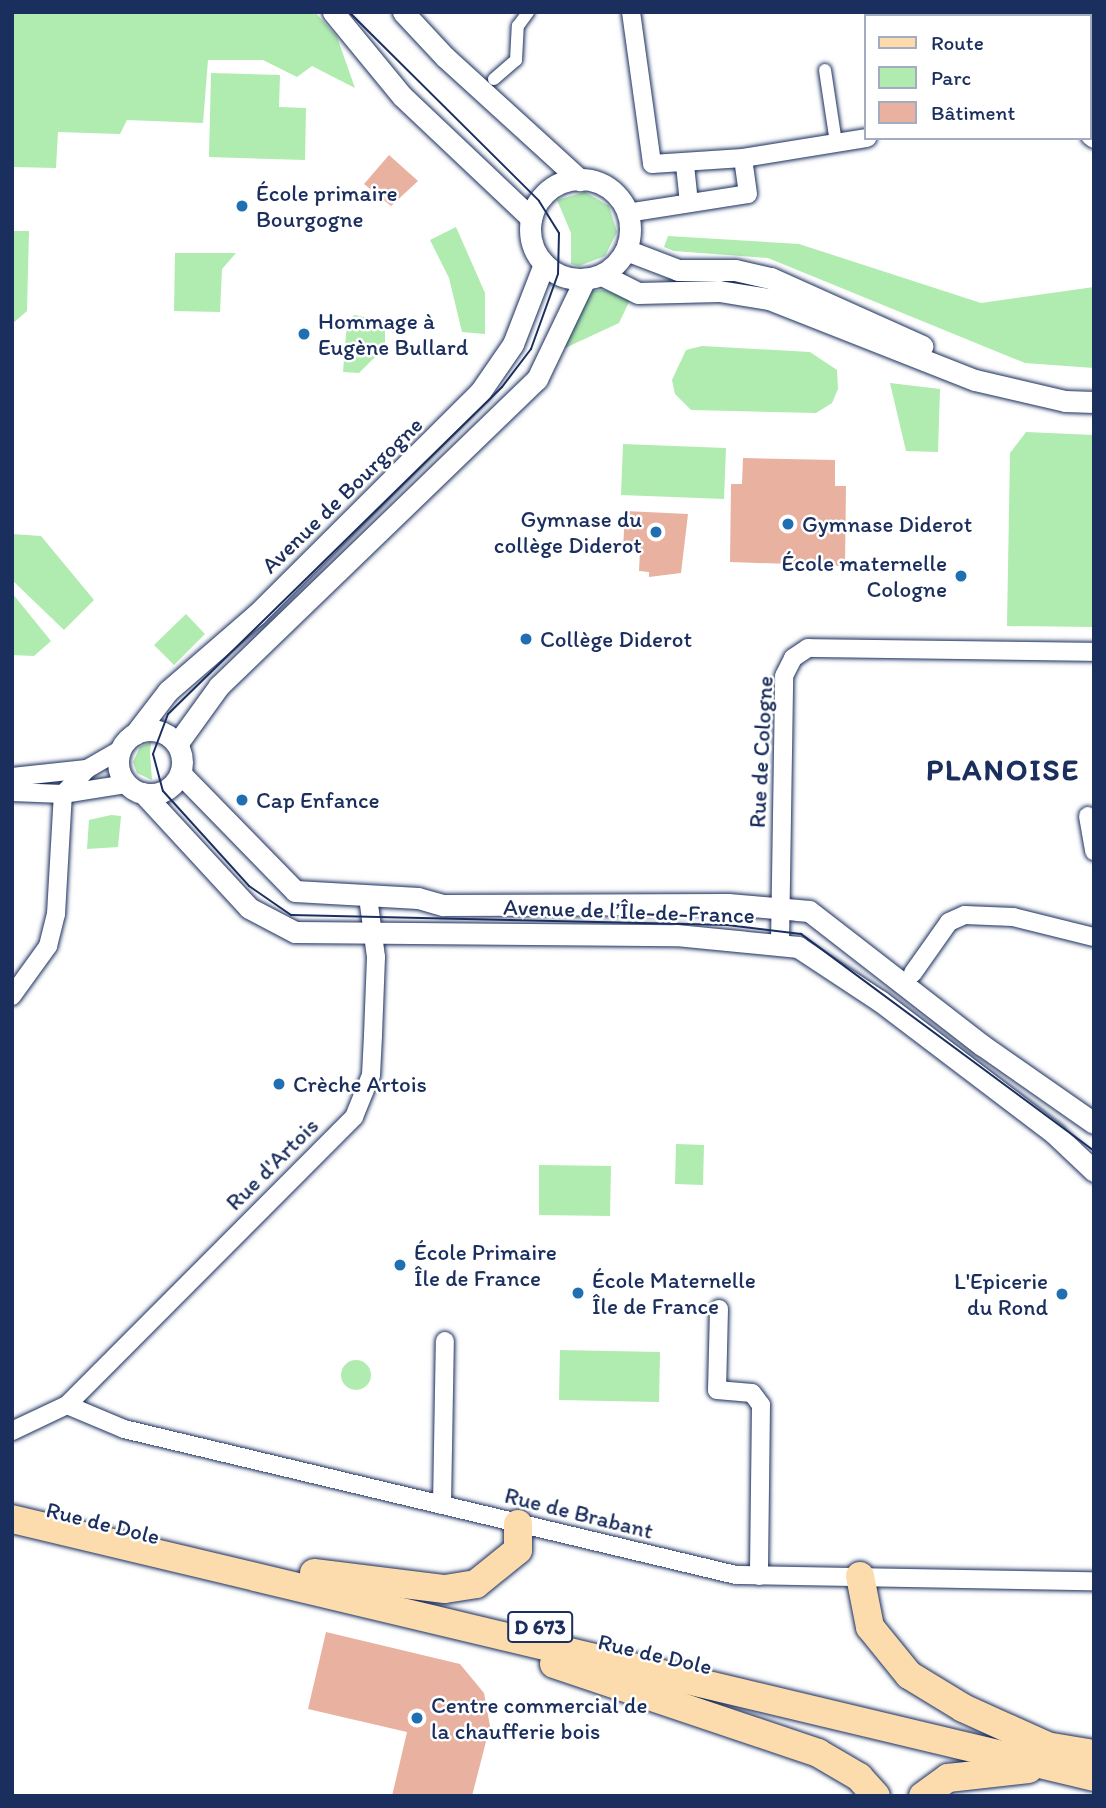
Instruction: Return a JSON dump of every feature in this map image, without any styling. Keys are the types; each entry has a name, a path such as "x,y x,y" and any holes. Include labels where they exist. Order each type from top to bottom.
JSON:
{"main road":[{"name":"Rue de Dole","path":"12,1501 1067,1758 1094,1777"},
{"name":"Rue de Dole","path":"12,1519 416,1615 1067,1758"},
{"path":"314,1573 445,1589 476,1584 518,1550 519,1524"},
{"path":"860,1576 870,1627 909,1675 962,1708 1067,1758"},
{"path":"416,1615 818,1753 859,1777 876,1796"},
{"path":"923,1796 962,1774 1067,1758"}],"street":[{"path":"332,12 402,96 531,218"},
{"path":"12,792 63,794 135,788 163,791 180,773 177,744 219,686 537,379 593,277 626,250 628,213 609,189 580,180 403,12"},
{"path":"494,79 516,60 518,26 528,12"},
{"path":"631,12 652,163 685,165 864,138"},
{"path":"825,70 836,143"},
{"path":"628,213 689,201 748,194 743,158"},
{"path":"685,165 689,201"},
{"path":"580,180 544,194 531,218 530,234 544,264 566,278 593,277 638,293 719,291 769,299 1018,393 1094,402"},
{"path":"626,250 678,270 735,270 782,282 1018,393"},
{"name":"Avenue de Bourgogne","path":"12,777 88,769 128,741 168,691 257,614 480,392 513,344 544,264"},
{"name":"Rue de Cologne","path":"780,943 784,676 799,652 1094,652"},
{"path":"135,788 119,770 128,741 158,731 177,744"},
{"path":"12,996 43,957 56,914 63,794 88,769"},
{"name":"Avenue de l’Île-de-France","path":"180,773 295,891 443,905 780,906 822,918 982,1045 1094,1122"},
{"name":"Avenue de l’Île-de-France","path":"135,788 258,916 295,932 373,935 676,935 780,943 825,962 880,1000 1055,1134 1094,1171"},
{"path":"1088,816 1094,850"},
{"name":"Rue d'Artois","path":"12,1431 67,1405 354,1116 371,1075 373,935 368,897"},
{"path":"913,973 949,922 965,915 1013,917 1094,936"},
{"path":"719,1309 717,1390 752,1393 761,1405 759,1576"},
{"path":"442,1505 445,1341"},
{"name":"Rue de Brabant","path":"67,1405 124,1429 713,1571 759,1576 1094,1581"},
{"name":"Rue de Dole","path":"12,1532 50,1528"}],"green space":[{"path":"12,12 315,12 337,37 355,88 312,66 297,77 263,60 208,60 203,123 127,120 120,134 58,132 56,168 13,167 12,172"},
{"path":"211,73 280,75 279,107 306,108 305,160 209,157"},
{"path":"585,192 609,206 617,232 605,256 579,266 571,264 571,233 557,200"},
{"path":"456,227 485,293 485,334 462,332 449,278 430,240"},
{"path":"12,231 29,231 27,311 12,324"},
{"path":"668,236 799,244 981,303 1094,287 1094,368 1025,363 768,258 674,251 664,247"},
{"path":"175,253 236,253 222,269 220,312 174,311"},
{"path":"605,290 630,300 619,323 563,349 582,299 589,291"},
{"path":"354,315 385,321 385,347 359,373 343,372 347,323"},
{"path":"702,346 810,352 837,370 838,389 832,403 816,413 691,410 675,394 672,380 686,350"},
{"path":"890,383 940,389 938,452 906,451"},
{"path":"1026,432 1094,435 1094,627 1007,626 1010,453"},
{"path":"623,444 726,448 724,499 621,495"},
{"path":"12,534 41,536 94,600 64,630 12,580"},
{"path":"12,593 51,641 34,656 12,655"},
{"path":"186,614 205,634 174,665 154,645"},
{"path":"151,742 152,780 137,773 133,762 140,747"},
{"path":"111,815 121,816 118,847 87,849 89,820"},
{"path":"676,1144 704,1145 703,1185 675,1184"},
{"path":"539,1165 611,1166 610,1216 539,1215"},
{"path":"560,1350 660,1352 659,1402 559,1400"},
{"path":"356,1360 367,1364 371,1375 367,1386 356,1390 345,1386 341,1375 345,1364"}],"building":[{"path":"389,155 418,181 391,206 364,184"},
{"name":"Gymnase Diderot","path":"743,458 835,460 835,486 846,486 845,566 730,562 731,484 742,484"},
{"name":"Gymnase du collège Diderot","path":"625,511 688,514 681,573 649,577 649,572 639,571 640,550 623,549"},
{"name":"Centre commercial de la chaufferie bois","path":"326,1632 460,1664 484,1693 490,1726 472,1796 392,1796 407,1732 308,1709"}],"tram line":[{"path":"349,12 539,201 559,233 558,274 531,349 502,387 168,714 153,754 163,791 249,886 291,915 727,925 801,934 1094,1151"}],"place":[{"name":"École primaire Bourgogne","path":"242,206"},
{"name":"Hommage à Eugène Bullard","path":"304,334"},
{"name":"Gymnase Diderot","path":"788,524"},
{"name":"Gymnase du collège Diderot","path":"656,532"},
{"name":"École maternelle Cologne","path":"961,576"},
{"name":"Collège Diderot","path":"526,639"},
{"name":"Cap Enfance","path":"242,800"},
{"name":"Crèche Artois","path":"279,1084"},
{"name":"École Primaire Île de France","path":"400,1265"},
{"name":"École Maternelle Île de France","path":"578,1293"},
{"name":"L'Epicerie du Rond","path":"1062,1294"},
{"name":"Centre commercial de la chaufferie bois","path":"417,1718"}],"district":[{"name":"PLANOISE","path":"1003,770"}]}
